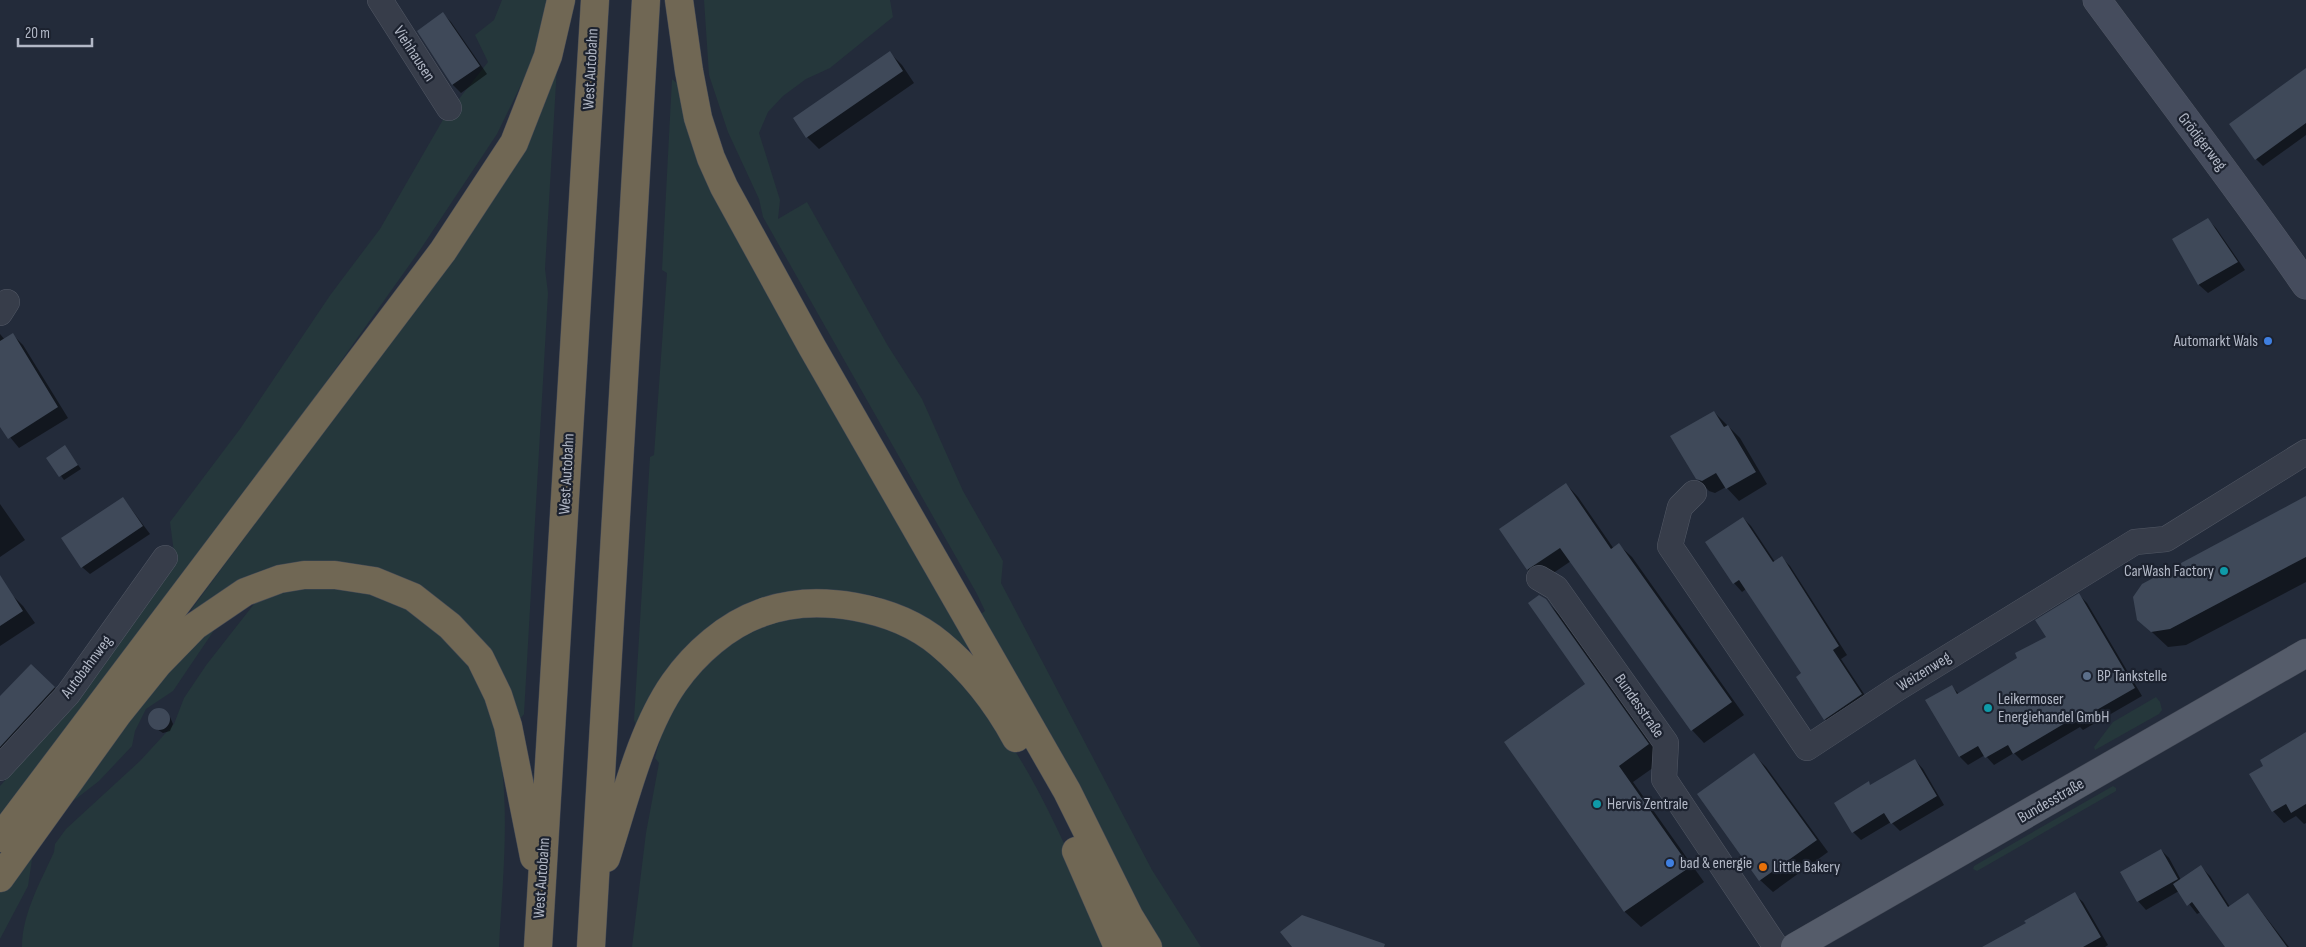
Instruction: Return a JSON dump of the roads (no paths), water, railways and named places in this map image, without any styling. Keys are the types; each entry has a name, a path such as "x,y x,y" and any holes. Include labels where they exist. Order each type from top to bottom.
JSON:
{"highway":[{"path":"0,838 443,251 514,143 548,56 561,0"},
{"name":"West Autobahn","path":"538,947 595,0"},
{"path":"591,947 646,0"},
{"path":"679,0 698,118 711,158 724,187 812,347 1067,791 1129,916 1148,947"},
{"path":"0,878 117,715 158,664 195,626 245,592 256,587 280,579 335,575 374,581 413,597 450,626 480,658 498,695 508,726 542,890"},
{"path":"595,893 653,721 674,683 700,651 731,629 761,613 800,604 852,606 901,620 939,644 971,676 1002,713 1034,768 1083,866 1118,947"}],"main road":[{"name":"Bundesstraße","path":"1795,947 2306,652"}],"street":[{"name":"Viehhausen","path":"380,0 449,108"},
{"name":"Grödigerweg","path":"2097,0 2181,115 2245,198 2306,285"},
{"name":"Weizenweg","path":"1694,493 1680,507 1670,546 1807,748 1898,688 2135,542 2166,539 2306,452"},
{"name":"Autobahnweg","path":"0,768 68,694 165,558"},
{"name":"Bundesstraße","path":"1539,578 1556,588 1666,743 1664,779 1776,947"}],"place":[{"name":"Automarkt Wals","path":"2268,341"},
{"name":"CarWash Factory","path":"2224,571"},
{"name":"BP Tankstelle","path":"2087,676"},
{"name":"Leikermoser Energiehandel GmbH","path":"1988,708"},
{"name":"Hervis Zentrale","path":"1597,804"},
{"name":"bad & energie","path":"1670,863"},
{"name":"Little Bakery","path":"1763,867"}]}
